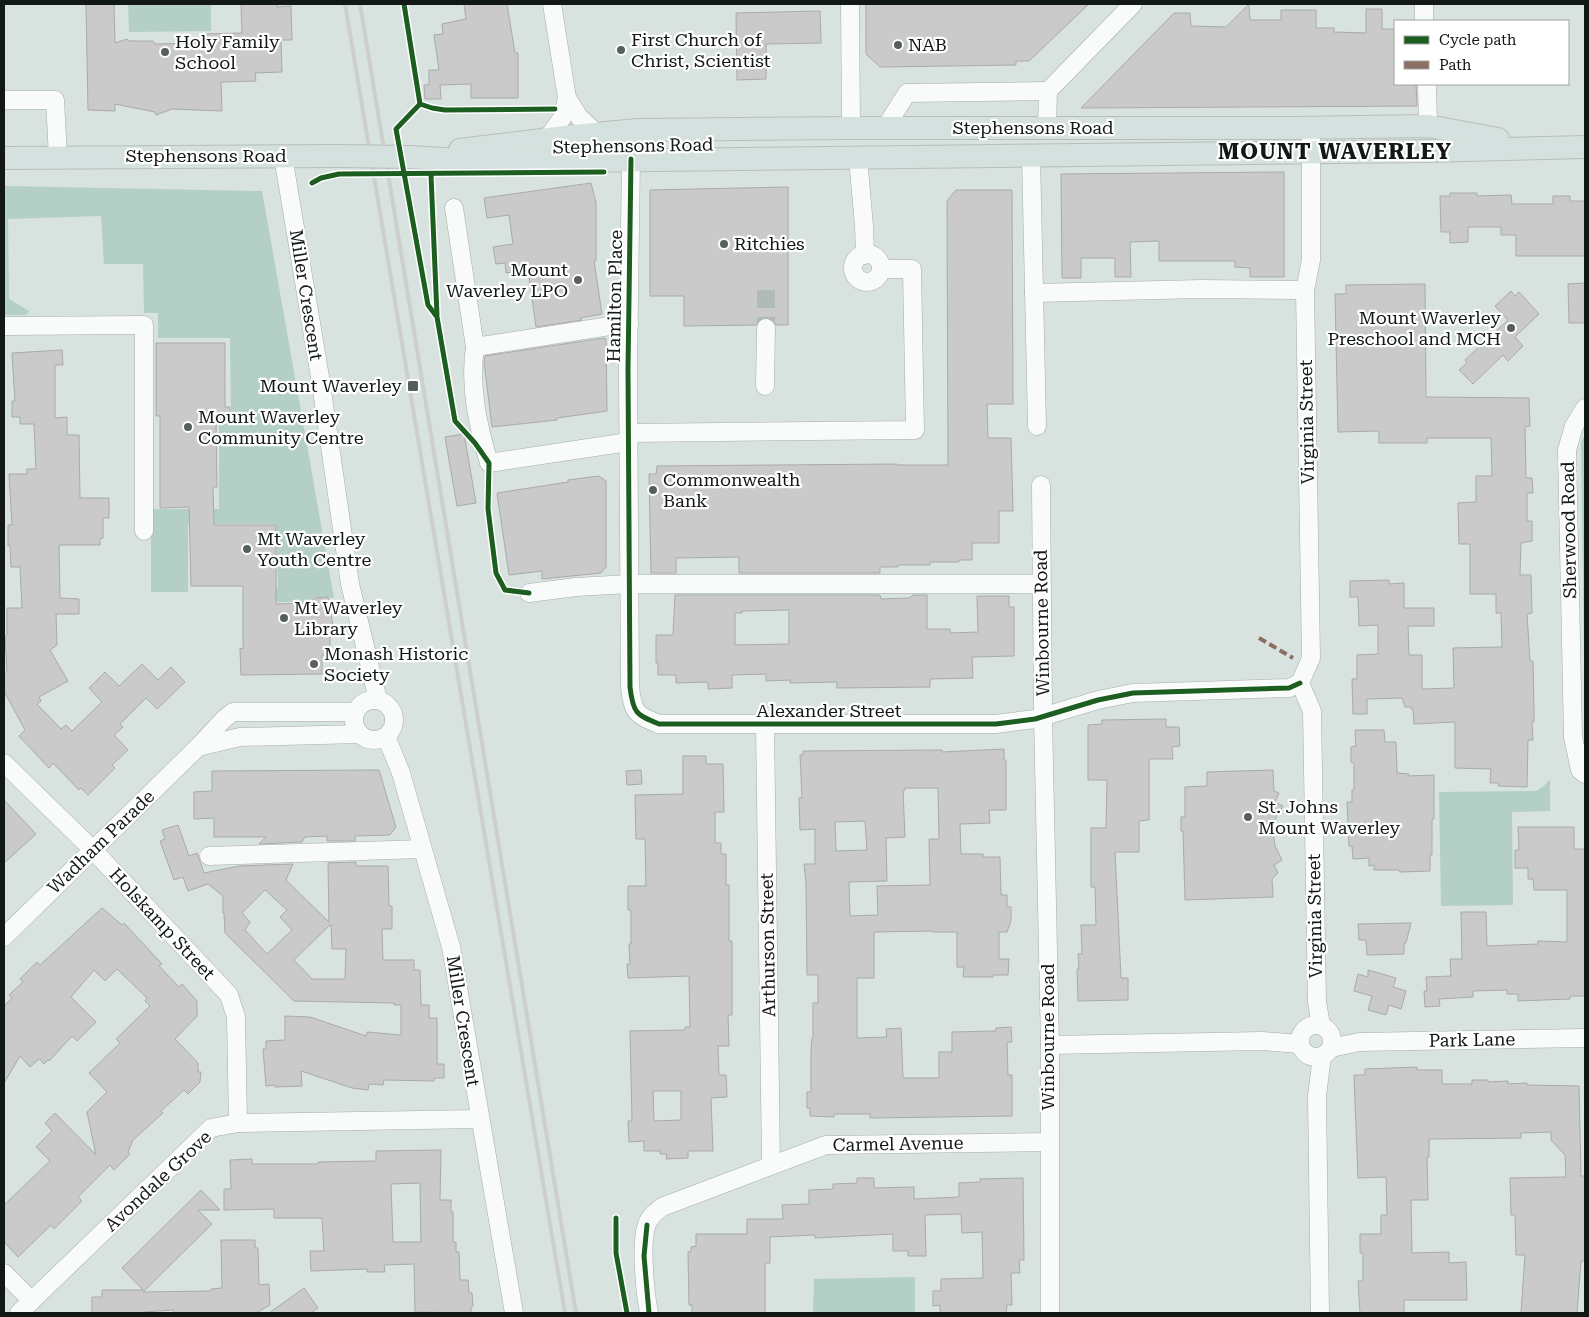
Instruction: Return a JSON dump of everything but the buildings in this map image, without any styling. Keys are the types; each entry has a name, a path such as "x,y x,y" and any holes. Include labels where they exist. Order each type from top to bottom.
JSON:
{"main road":[{"name":"Stephensons Road","path":"409,157 547,139 638,130 851,128 1311,128 1428,126 1536,147"},
{"path":"1428,126 1428,151"},
{"path":"851,128 858,158"},
{"name":"Stephensons Road","path":"4,158 338,156 409,157 494,162 1428,151 1585,147"}],"street":[{"path":"547,139 562,118 567,98 552,4"},
{"path":"850,4 851,128"},
{"path":"1047,128 1048,91 1133,4"},
{"path":"1424,4 1424,20"},
{"path":"1426,85 1428,126"},
{"path":"885,128 907,94 1048,91"},
{"path":"567,98 579,117 597,134"},
{"path":"4,100 55,100 58,157"},
{"name":"Virginia Street","path":"1311,128 1310,260 1305,290 1311,658 1295,685 1312,711 1320,1313"},
{"name":"Miller Crescent","path":"283,156 320,377 350,584 378,700"},
{"path":"1030,156 1037,426"},
{"path":"858,158 865,254"},
{"name":"Hamilton Place","path":"629,438 631,159"},
{"path":"454,208 475,347 472,369 480,434 489,463 629,438 915,430 912,269 880,269"},
{"path":"865,254 878,260 880,269 879,274 873,281 868,282 858,280 853,270 853,265 858,257 865,254"},
{"path":"1034,293 1201,289 1305,290"},
{"path":"475,347 616,324 629,324"},
{"path":"4,326 144,325 144,531"},
{"path":"765,386 766,328"},
{"name":"Sherwood Road","path":"1585,408 1574,426 1567,450 1573,737 1580,770 1585,774"},
{"name":"Alexander Street","path":"629,438 630,687 632,707 643,718 659,724 996,724 1040,719 1098,700 1133,693 1295,685"},
{"name":"Winbourne Road","path":"1041,485 1040,719 1045,761 1050,1045 1050,1313"},
{"path":"529,593 576,587 629,584 1041,584"},
{"path":"378,700 389,706 394,718 391,731 381,739 370,740 360,734 354,724 355,712 364,702 378,700"},
{"name":"Wadham Parade","path":"4,937 233,712 355,712"},
{"name":"Arthurson Street","path":"765,724 771,1166"},
{"path":"198,747 240,737 360,734"},
{"name":"Miller Crescent","path":"386,736 401,773 450,947 514,1313"},
{"name":"Holskamp Street","path":"4,762 93,850 229,995 236,1017 238,1123"},
{"path":"209,856 422,849"},
{"name":"Park Lane","path":"1050,1045 1316,1040 1359,1042 1585,1038"},
{"name":"Avondale Grove","path":"26,1307 211,1128 238,1123 479,1119"},
{"name":"Carmel Avenue","path":"649,1313 644,1256 647,1225 652,1215 662,1207 826,1145 1049,1142"},
{"path":"4,1273 26,1307"}],"green space":[{"path":"128,4 211,4 211,31 129,32"},
{"path":"4,186 262,191 334,598 312,597 311,602 246,602 245,587 278,587 276,524 188,524 188,592 151,592 151,509 219,509 219,423 231,422 230,338 158,338 158,313 144,313 143,264 104,264 101,216 8,219 9,299 29,311 25,315 4,315"},
{"path":"1585,435 1585,731 1581,442"},
{"path":"1550,779 1550,811 1512,812 1513,905 1441,906 1439,792 1536,791"},
{"path":"915,1277 915,1313 813,1313 814,1279"}],"tunnel":[{"path":"766,290 766,328"}],"railway":[{"path":"345,4 565,1313"},
{"path":"360,4 576,1313"}],"marked path":[{"path":"1259,638 1293,658"}],"cycle path":[{"path":"404,4 420,104 396,129 428,305 437,317 455,421 475,443 489,463 488,509 496,573 505,590 529,593"},
{"path":"420,104 445,110 555,109"},
{"path":"631,159 628,369 630,687 634,708 637,712 659,724 996,724 1035,719 1098,700 1133,693 1289,688 1300,683"},
{"path":"312,183 321,178 339,174 604,172"},
{"path":"431,175 437,315"},
{"path":"616,1218 616,1253 627,1313"},
{"path":"647,1225 644,1256 649,1313"}],"place":[{"name":"NAB","path":"898,45"},
{"name":"First Church of Christ, Scientist","path":"621,50"},
{"name":"Holy Family School","path":"165,52"},
{"name":"Ritchies","path":"724,244"},
{"name":"Mount Waverley LPO","path":"578,280"},
{"name":"Mount Waverley Preschool and MCH","path":"1511,328"},
{"name":"Mount Waverley","path":"413,386"},
{"name":"Mount Waverley Community Centre","path":"188,427"},
{"name":"Commonwealth Bank","path":"653,490"},
{"name":"Mt Waverley Youth Centre","path":"247,549"},
{"name":"Mt Waverley Library","path":"284,618"},
{"name":"Monash Historic Society","path":"314,664"},
{"name":"St. Johns Mount Waverley","path":"1248,817"}],"district":[{"name":"MOUNT WAVERLEY","path":"1335,151"}]}
